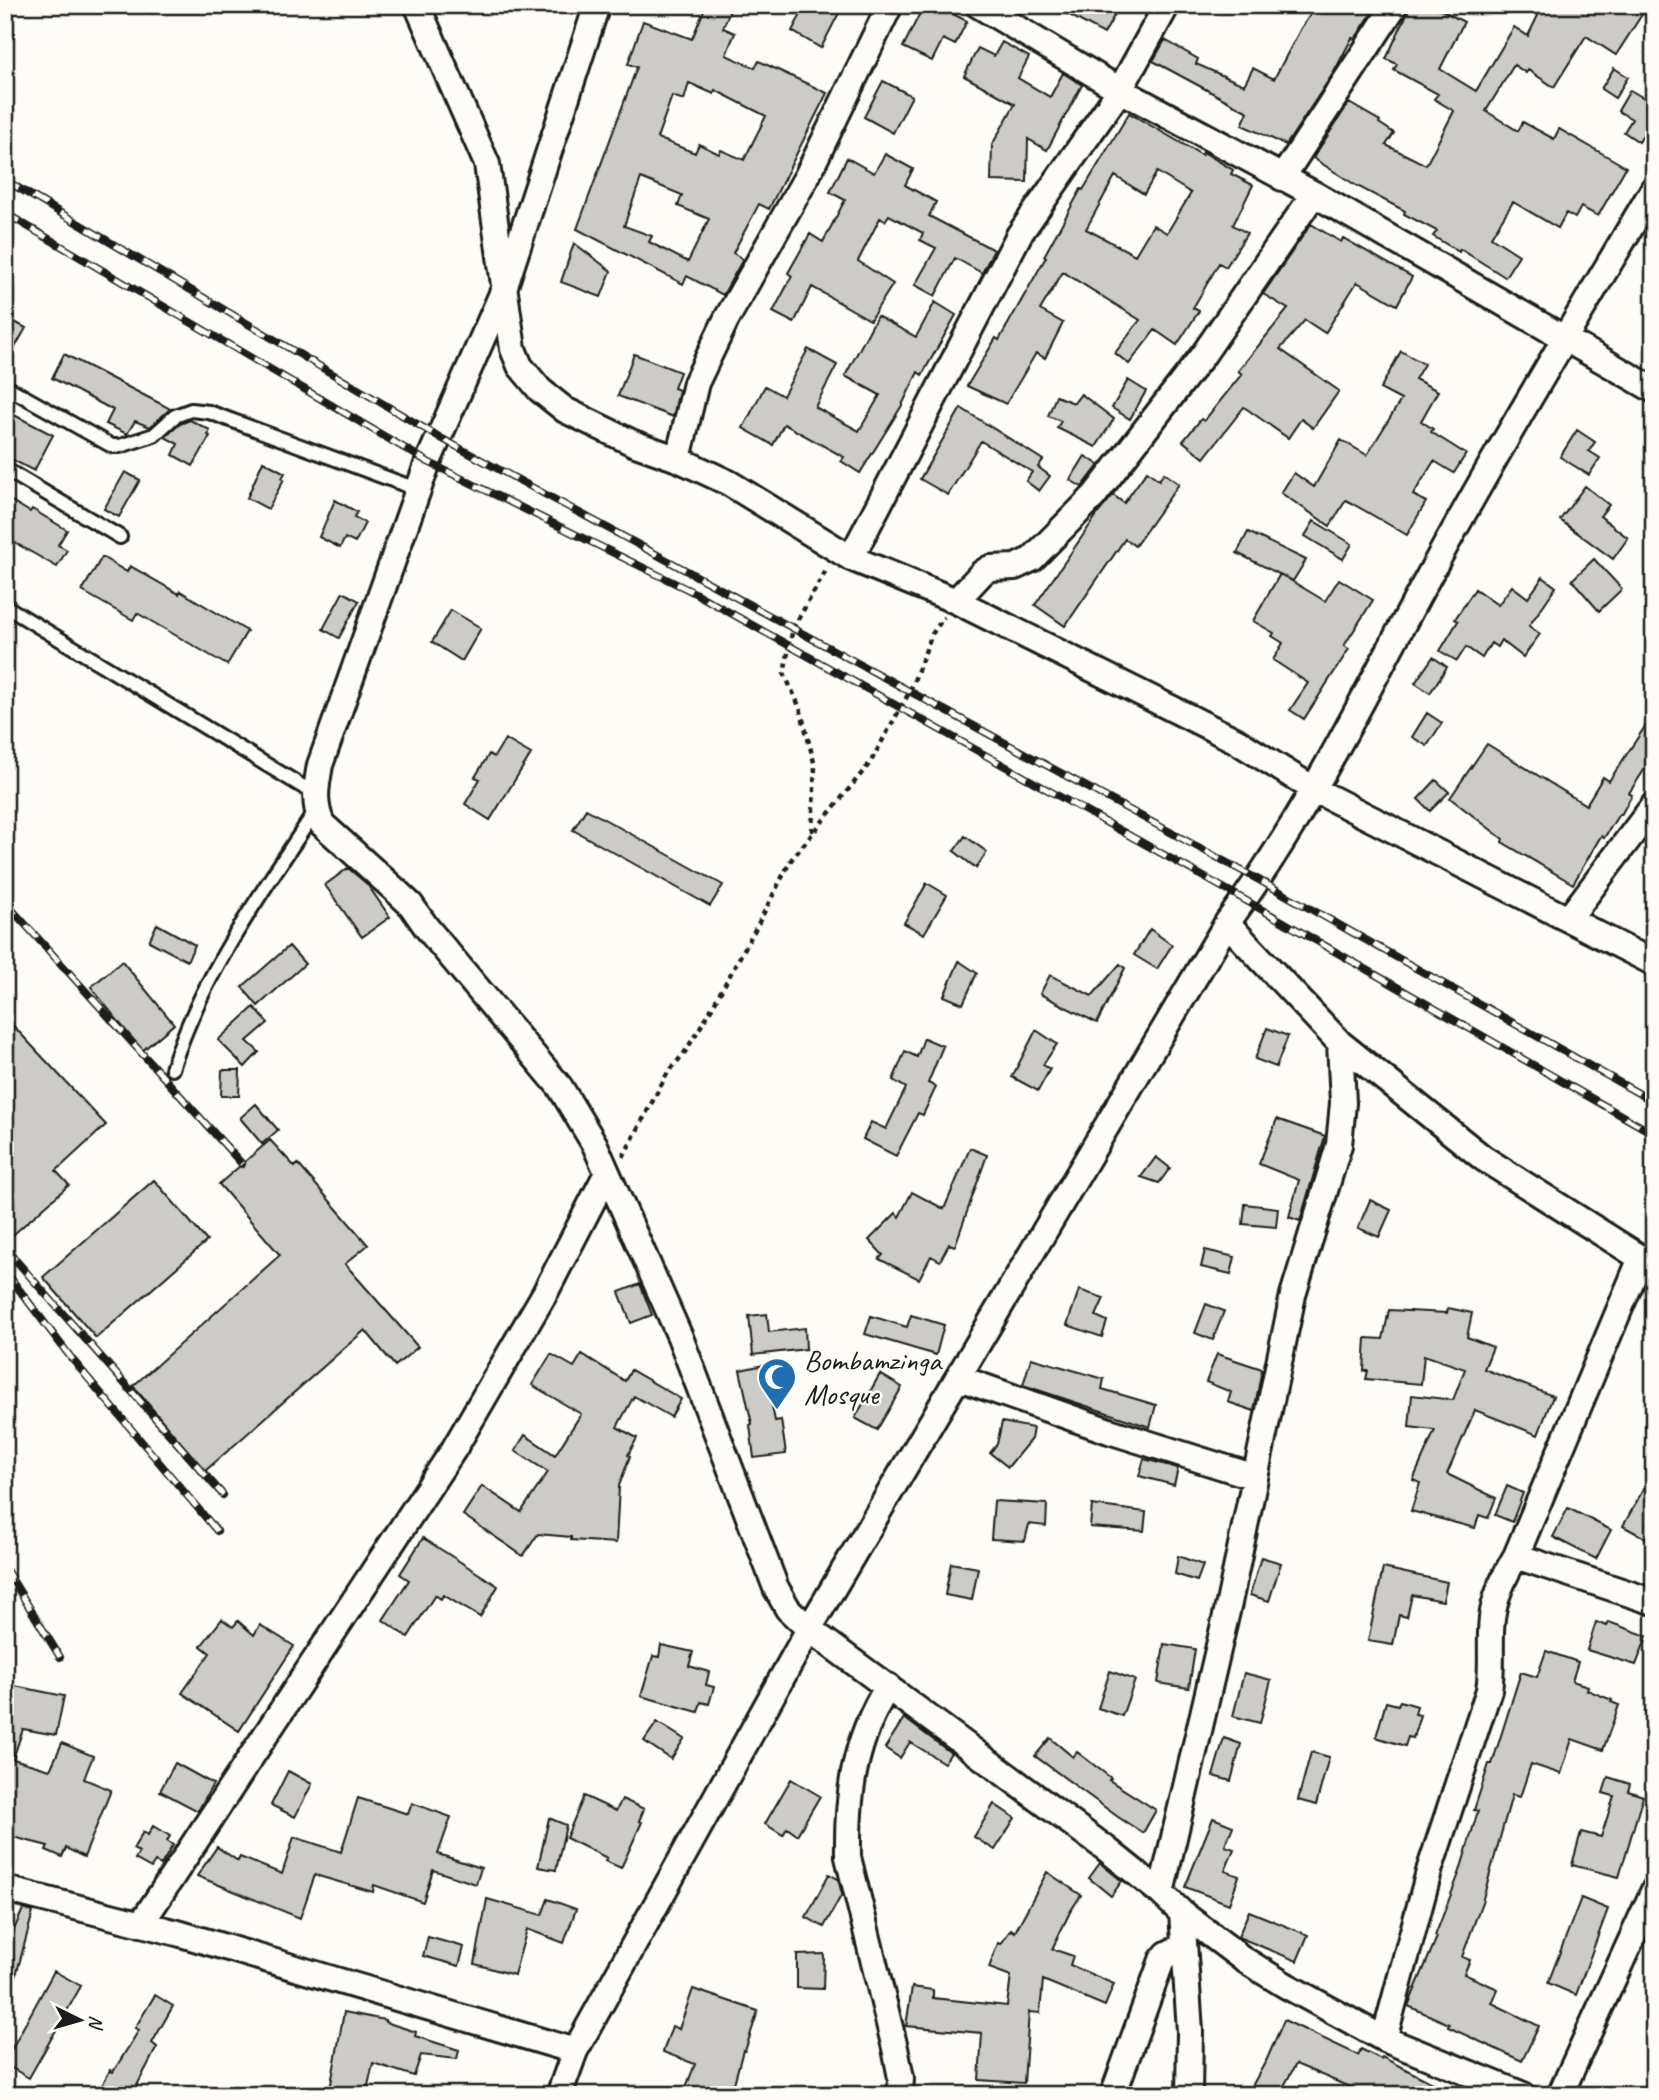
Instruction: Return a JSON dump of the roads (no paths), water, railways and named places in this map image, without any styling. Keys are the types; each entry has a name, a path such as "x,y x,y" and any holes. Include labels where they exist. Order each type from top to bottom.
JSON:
{"street":[{"path":"417,5 488,164 513,349 520,366 540,390 565,410 633,443 678,459 729,483 845,554 959,602 1236,740 1315,790 1654,963"},
{"path":"597,5 504,289 434,449 320,765 315,802 322,824 411,905 427,928 560,1087 595,1144 680,1337 776,1588 788,1609 809,1629 1105,1847 1181,1913 1244,1959 1384,2039 1523,2095"},
{"path":"678,459 696,383 726,320 807,176 890,5"},
{"path":"978,5 1120,90 1314,194 1654,390"},
{"path":"845,554 1019,235 1120,90 1167,5"},
{"path":"1282,178 1395,5"},
{"path":"559,2095 575,2051 809,1629 1227,923 1259,880 1315,790 1433,570 1654,188"},
{"path":"959,602 982,573 990,568 1015,567 1032,559 1094,496 1203,355 1314,194"},
{"path":"1569,918 1654,805"},
{"path":"1227,923 1340,1042 1483,1158 1647,1261 1516,1556 1501,1582 1491,1621 1492,1671 1489,1690 1430,1868 1384,2039"},
{"path":"1161,1893 1226,1616 1293,1295 1339,1145 1343,1103 1340,1042"},
{"path":"141,1924 454,1450 609,1176"},
{"path":"959,1378 1109,1431 1255,1476"},
{"path":"1516,1556 1654,1602"},
{"path":"888,1686 872,1713 855,1764 848,1857 895,2048 901,2078 900,2095"},
{"path":"5,1889 141,1924 575,2051"},
{"path":"1560,2095 1654,1890"},
{"path":"1181,1913 1189,2003 1189,2095"},
{"path":"1113,2095 1162,1960 1167,1954 1183,1946"}],"lane":[{"path":"5,403 10,388 112,446 154,435 175,416 191,410 209,412 419,489"},
{"path":"5,468 121,537"},
{"path":"5,606 315,802 193,1009 172,1069"}],"railway":[{"path":"5,180 439,437 1259,880 1654,1102"},
{"path":"5,213 428,462 693,592 1245,900 1654,1134"},
{"path":"5,902 242,1164"},
{"path":"5,1248 223,1495"},
{"path":"5,1271 72,1359 217,1531"},
{"path":"5,1568 60,1657"}],"place":[{"name":"Bombamzinga Mosque","path":"777,1411"}]}
